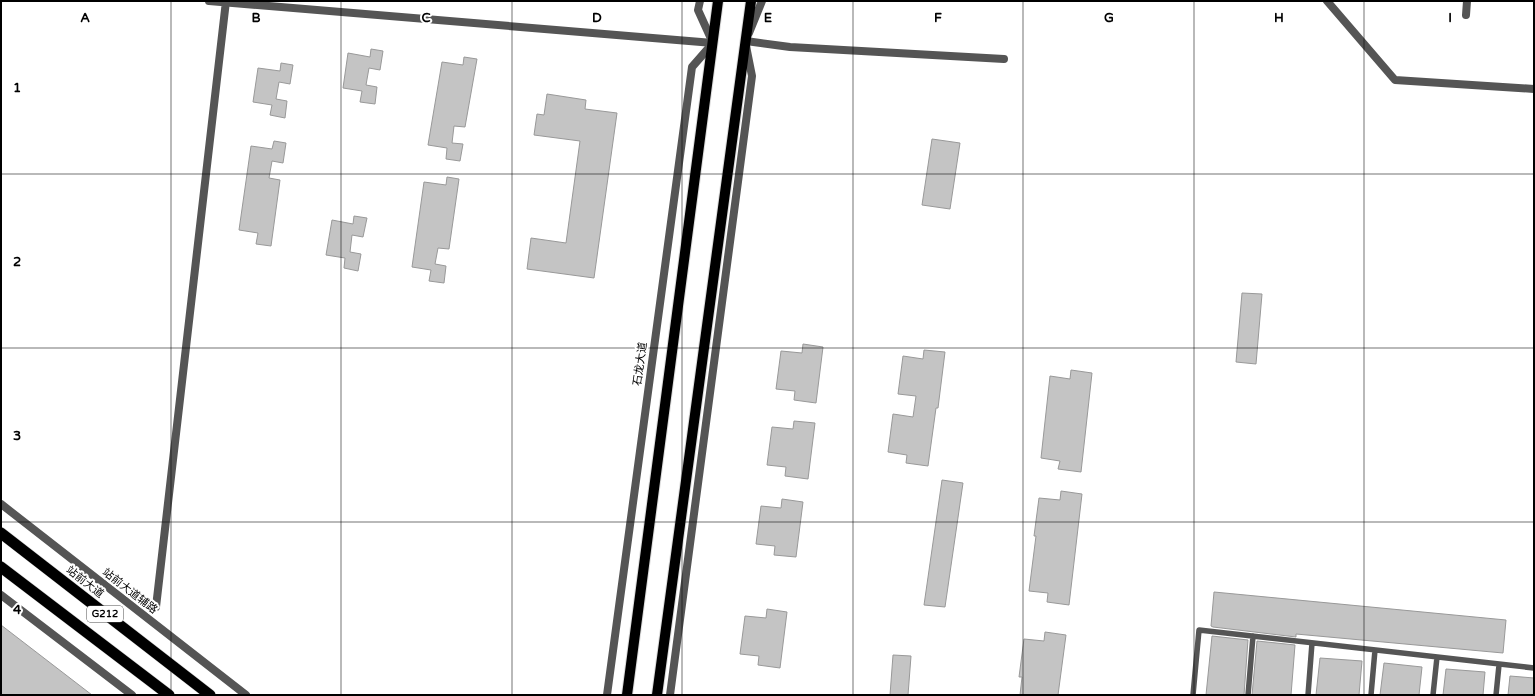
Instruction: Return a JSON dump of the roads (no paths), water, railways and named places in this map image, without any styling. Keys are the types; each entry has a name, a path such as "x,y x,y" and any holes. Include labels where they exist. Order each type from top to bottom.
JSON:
{"highway":[{"name":"站前大道","path":"1,533 210,695"},
{"name":"G212","path":"1,567 170,695"}],"main road":[{"path":"627,695 718,1"},
{"path":"657,695 751,1"}],"street":[{"path":"209,1 713,43 698,10 700,1"},
{"path":"670,695 752,76 746,41 762,1"},
{"path":"1327,1 1395,80 1534,90"},
{"path":"1466,15 1467,1"},
{"path":"156,608 226,2"},
{"path":"746,41 790,47 1004,59"},
{"name":"石龙大道","path":"607,695 692,67 713,43"},
{"name":"站前大道辅路","path":"1,504 246,695"},
{"path":"1,595 132,695"}],"lane":[{"path":"1193,695 1200,630 1534,668"},
{"path":"1248,695 1253,636"},
{"path":"1308,695 1312,643"},
{"path":"1371,695 1375,650"},
{"path":"1433,695 1437,658"},
{"path":"1496,695 1499,665"}]}
